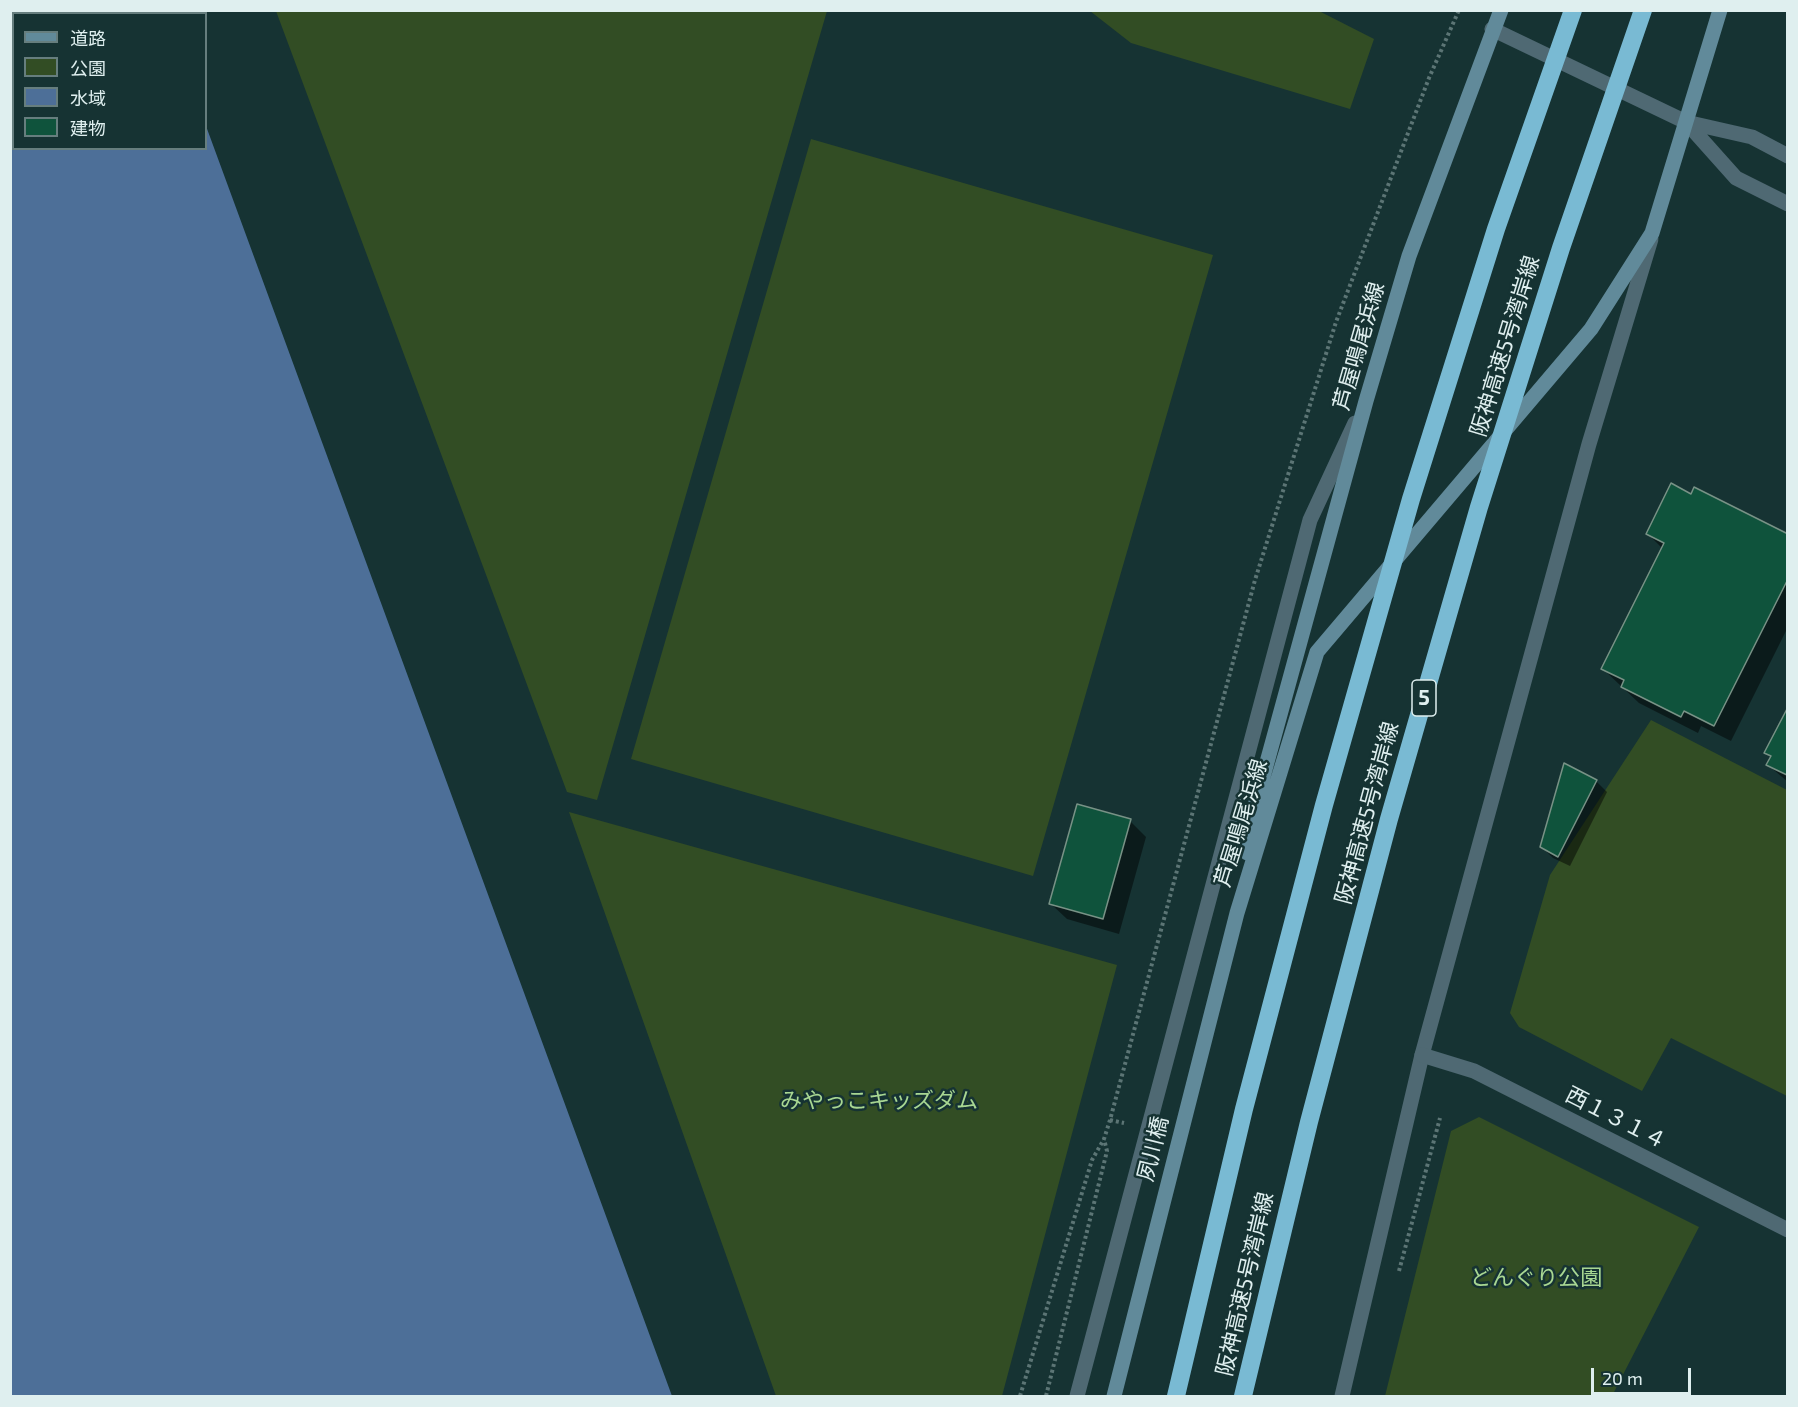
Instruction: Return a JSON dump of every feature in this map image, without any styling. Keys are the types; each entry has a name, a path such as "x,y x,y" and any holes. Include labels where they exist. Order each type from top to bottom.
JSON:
{"highway":[{"name":"阪神高速5号湾岸線","path":"1176,1396 1247,1098 1324,805 1408,510 1496,229 1573,10"},
{"name":"阪神高速5号湾岸線","path":"1243,1396 1312,1111 1389,819 1463,563 1561,248 1643,10"}],"main road":[{"name":"芦屋鳴尾浜線","path":"1237,913 1255,806 1366,401 1409,256 1501,10"},
{"name":"芦屋鳴尾浜線","path":"1237,913 1317,652 1591,329 1652,233 1720,10"},
{"name":"夙川橋","path":"1114,1396 1237,913"}],"street":[{"path":"1492,29 1686,122 1752,137 1788,156"},
{"path":"1686,122 1736,178 1788,204"},
{"path":"1342,1396 1422,1055 1589,444 1652,233"},
{"path":"1077,1396 1310,520 1366,401"},
{"name":"西１３１４","path":"1422,1055 1474,1071 1788,1230"}],"path":[{"path":"1020,1396 1092,1160 1104,1139 1255,580 1329,344 1429,78 1459,10"},
{"path":"1397,1281 1440,1118"},
{"path":"1046,1396 1107,1151 1104,1139"}],"green space":[{"path":"276,11 827,11 597,800 567,792"},
{"path":"1090,11 1319,11 1374,39 1350,109 1131,43"},
{"path":"811,139 1213,255 1033,876 631,759"},
{"path":"1651,720 1787,790 1787,1096 1671,1038 1642,1091 1519,1027 1510,1013 1550,875"},
{"name":"みやっこキッズダム","path":"569,812 1117,965 1002,1396 776,1396"},
{"name":"どんぐり公園","path":"1479,1117 1699,1227 1612,1396 1385,1396 1451,1131"}],"water":[{"path":"10,11 163,11 12,12 12,150 207,150 207,129 672,1396 11,1396"}],"building":[{"path":"1671,483 1691,494 1694,487 1788,534 1788,579 1714,726 1684,711 1681,717 1621,687 1624,680 1601,669 1664,543 1646,534"},
{"path":"1788,707 1787,775 1766,765 1771,756 1764,753"},
{"path":"1564,763 1597,780 1558,857 1540,847"},
{"path":"1077,804 1131,819 1103,919 1049,904"}]}
